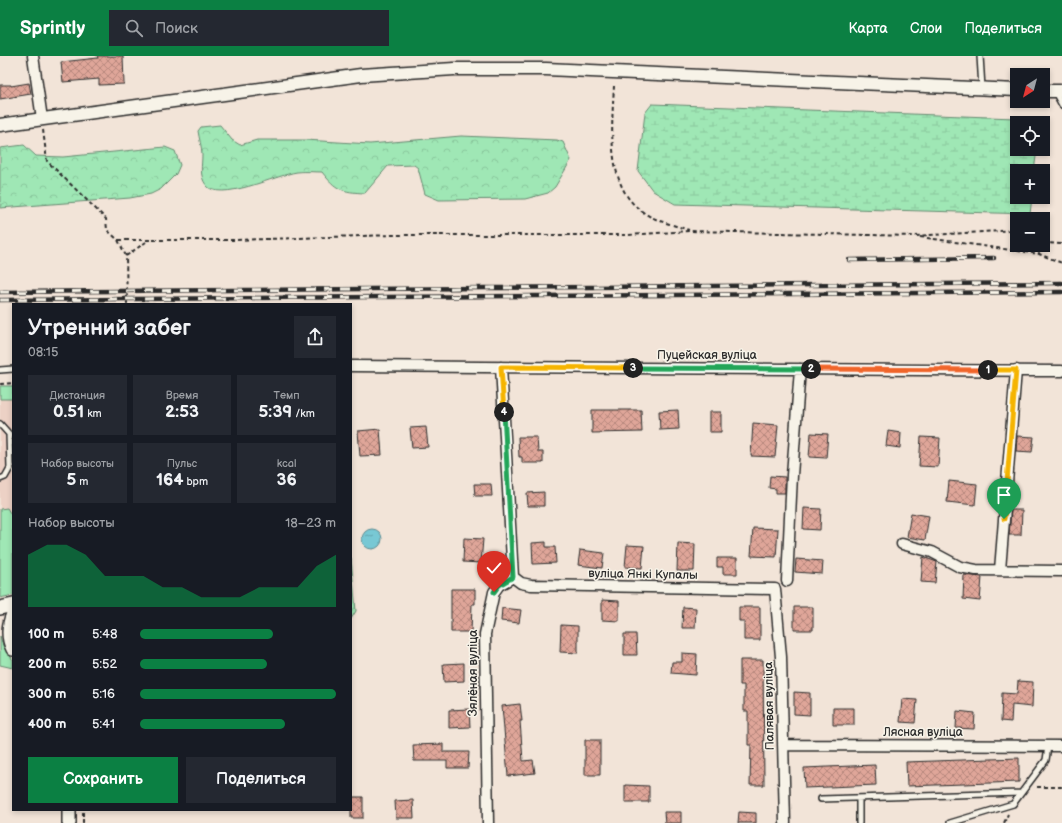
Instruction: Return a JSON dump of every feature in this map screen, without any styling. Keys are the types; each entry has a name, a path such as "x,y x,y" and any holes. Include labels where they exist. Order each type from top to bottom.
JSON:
{"main road":[{"path":"0,608 12,605"},
{"path":"9,636 12,617"},
{"path":"0,620 9,636 12,646"},
{"path":"69,811 69,823"}],"street":[{"path":"33,56 42,119"},
{"path":"0,124 361,75 454,69 546,69 1010,90"},
{"name":"Пуцейская вуліца","path":"352,366 1062,370"},
{"path":"501,367 513,577"},
{"path":"787,581 792,475 800,369"},
{"path":"1000,570 1016,370"},
{"path":"902,544 932,552 960,567 976,570 1062,571"},
{"name":"вуліца Янкі Купалы","path":"513,577 521,583 531,585 775,590"},
{"name":"Зялёная вуліца","path":"488,823 484,634 494,592 499,585 513,577"},
{"name":"Палявая вуліца","path":"775,590 781,657 785,823"},
{"name":"Лясная вуліца","path":"783,745 1062,746"}],"lane":[{"path":"980,56 982,89"},
{"path":"1053,91 1062,105"},
{"path":"0,370 12,369"},
{"path":"0,424 9,434 10,468 5,477 0,479"},
{"path":"950,823 1013,804 1046,760 1048,746"},
{"path":"821,799 1020,793"},
{"path":"859,798 859,823"}],"path":[{"path":"614,86 612,128 615,170 630,201 643,213 690,230"},
{"path":"42,119 47,161 106,219 107,230 118,240 126,256 127,303"},
{"path":"118,240 147,241 393,235 627,234 690,230 914,236 1010,230"},
{"path":"914,236 1039,254 1062,263"},
{"path":"126,256 147,241"},
{"path":"1050,243 1062,244"},
{"path":"0,384 12,383"},
{"path":"1025,787 1062,787"},
{"path":"83,811 83,823"}],"shaded area":[{"path":"0,399 12,399 12,526 0,526"}],"green space":[{"path":"652,104 1010,118 1010,156 1036,156 1035,164 1010,164 1010,204 1031,204 1030,212 1010,212 1010,213 675,204 653,191 638,171 645,113"},
{"path":"220,125 232,140 240,145 257,140 305,140 370,144 461,136 557,140 563,142 571,160 555,187 548,193 525,199 439,200 425,194 418,168 414,165 388,166 365,193 351,192 340,189 331,183 322,172 297,172 235,190 223,191 213,190 206,185 202,178 202,149 198,131 201,127"},
{"path":"24,145 36,156 63,157 165,147 175,151 180,165 176,174 161,189 151,194 130,198 0,208 0,148"},
{"path":"0,386 12,386 12,399 0,399"},
{"path":"7,508 12,516 12,595 0,598 0,509"},
{"path":"352,569 356,611 352,617"},
{"path":"0,636 3,646 12,659 12,668 0,665"}],"water":[{"path":"372,529 379,532 382,539 379,546 372,549 365,546 362,539 365,532"}],"building":[{"path":"97,56 123,56 124,84 99,85 99,79 63,82 61,62 98,58"},
{"path":"29,83 31,94 0,99 0,85 11,86"},
{"path":"592,410 641,410 642,432 592,433"},
{"path":"678,410 679,429 660,430 659,411"},
{"path":"709,412 721,412 721,432 709,432"},
{"path":"753,423 778,425 775,457 751,456"},
{"path":"426,427 428,447 412,448 410,428"},
{"path":"380,429 382,455 360,456 358,431"},
{"path":"888,431 901,433 900,448 886,446"},
{"path":"811,433 828,434 826,458 809,457"},
{"path":"1017,436 1034,437 1032,452 1016,451"},
{"path":"518,437 537,437 538,452 543,452 543,463 522,463 522,457 519,457"},
{"path":"921,437 940,438 938,467 919,466"},
{"path":"770,476 785,477 785,493 776,493 776,489 769,488"},
{"path":"949,481 977,484 975,505 947,502"},
{"path":"474,484 491,484 492,496 475,496"},
{"path":"544,492 544,506 528,506 527,493"},
{"path":"804,508 821,509 820,530 803,529"},
{"path":"1011,510 1022,510 1021,535 1009,535"},
{"path":"911,513 929,516 925,540 907,537"},
{"path":"753,528 778,529 776,557 751,556"},
{"path":"464,538 483,539 481,563 463,562"},
{"path":"546,542 546,547 555,547 556,563 533,564 532,543"},
{"path":"678,543 695,544 694,571 677,571"},
{"path":"627,545 644,546 642,568 625,567"},
{"path":"580,550 604,553 602,568 578,565"},
{"path":"923,557 937,562 935,583 921,582"},
{"path":"717,558 737,558 737,574 723,574 723,567 717,567"},
{"path":"796,559 823,561 822,574 795,572"},
{"path":"964,575 982,577 980,601 963,599"},
{"path":"451,589 475,589 475,604 472,604 471,632 451,632"},
{"path":"602,600 619,601 619,621 602,620"},
{"path":"683,607 696,608 695,628 682,628"},
{"path":"739,607 760,607 760,640 744,640 744,621 739,621"},
{"path":"794,607 813,607 813,630 794,630"},
{"path":"502,608 521,610 519,623 501,621"},
{"path":"561,625 578,626 578,653 560,652"},
{"path":"624,634 636,634 637,655 624,655"},
{"path":"682,653 697,654 696,675 671,673 672,662 682,662"},
{"path":"740,660 763,660 764,785 750,785 751,745 748,745 748,711 744,711 744,685 740,685"},
{"path":"464,663 464,681 444,682 443,664"},
{"path":"1018,681 1033,682 1032,707 1012,705 1011,722 1001,721 1002,693 1017,694"},
{"path":"794,692 810,693 810,715 794,714"},
{"path":"902,699 917,700 915,723 900,722"},
{"path":"520,704 523,761 533,760 535,773 508,776 502,706"},
{"path":"833,708 854,708 854,725 833,725"},
{"path":"469,709 470,727 449,728 449,710"},
{"path":"957,711 975,713 974,729 956,728"},
{"path":"585,740 600,740 600,775 585,775"},
{"path":"443,744 443,752 469,752 468,768 447,768 447,761 414,761 413,745"},
{"path":"1019,758 1019,782 907,786 906,762"},
{"path":"875,765 876,785 805,788 804,768"},
{"path":"625,785 649,786 649,802 625,802"},
{"path":"352,797 363,797 363,818 351,818"},
{"path":"413,800 414,818 396,818 395,801"},
{"path":"664,812 681,812 681,823 665,823"},
{"path":"739,812 756,813 756,823 738,823"}],"railway":[{"path":"849,260 994,258"},
{"path":"0,292 1062,283"},
{"path":"0,300 1062,292"}],"route":[{"path":"494,592 499,585 513,577 501,367 1016,370 1004,519"}]}
